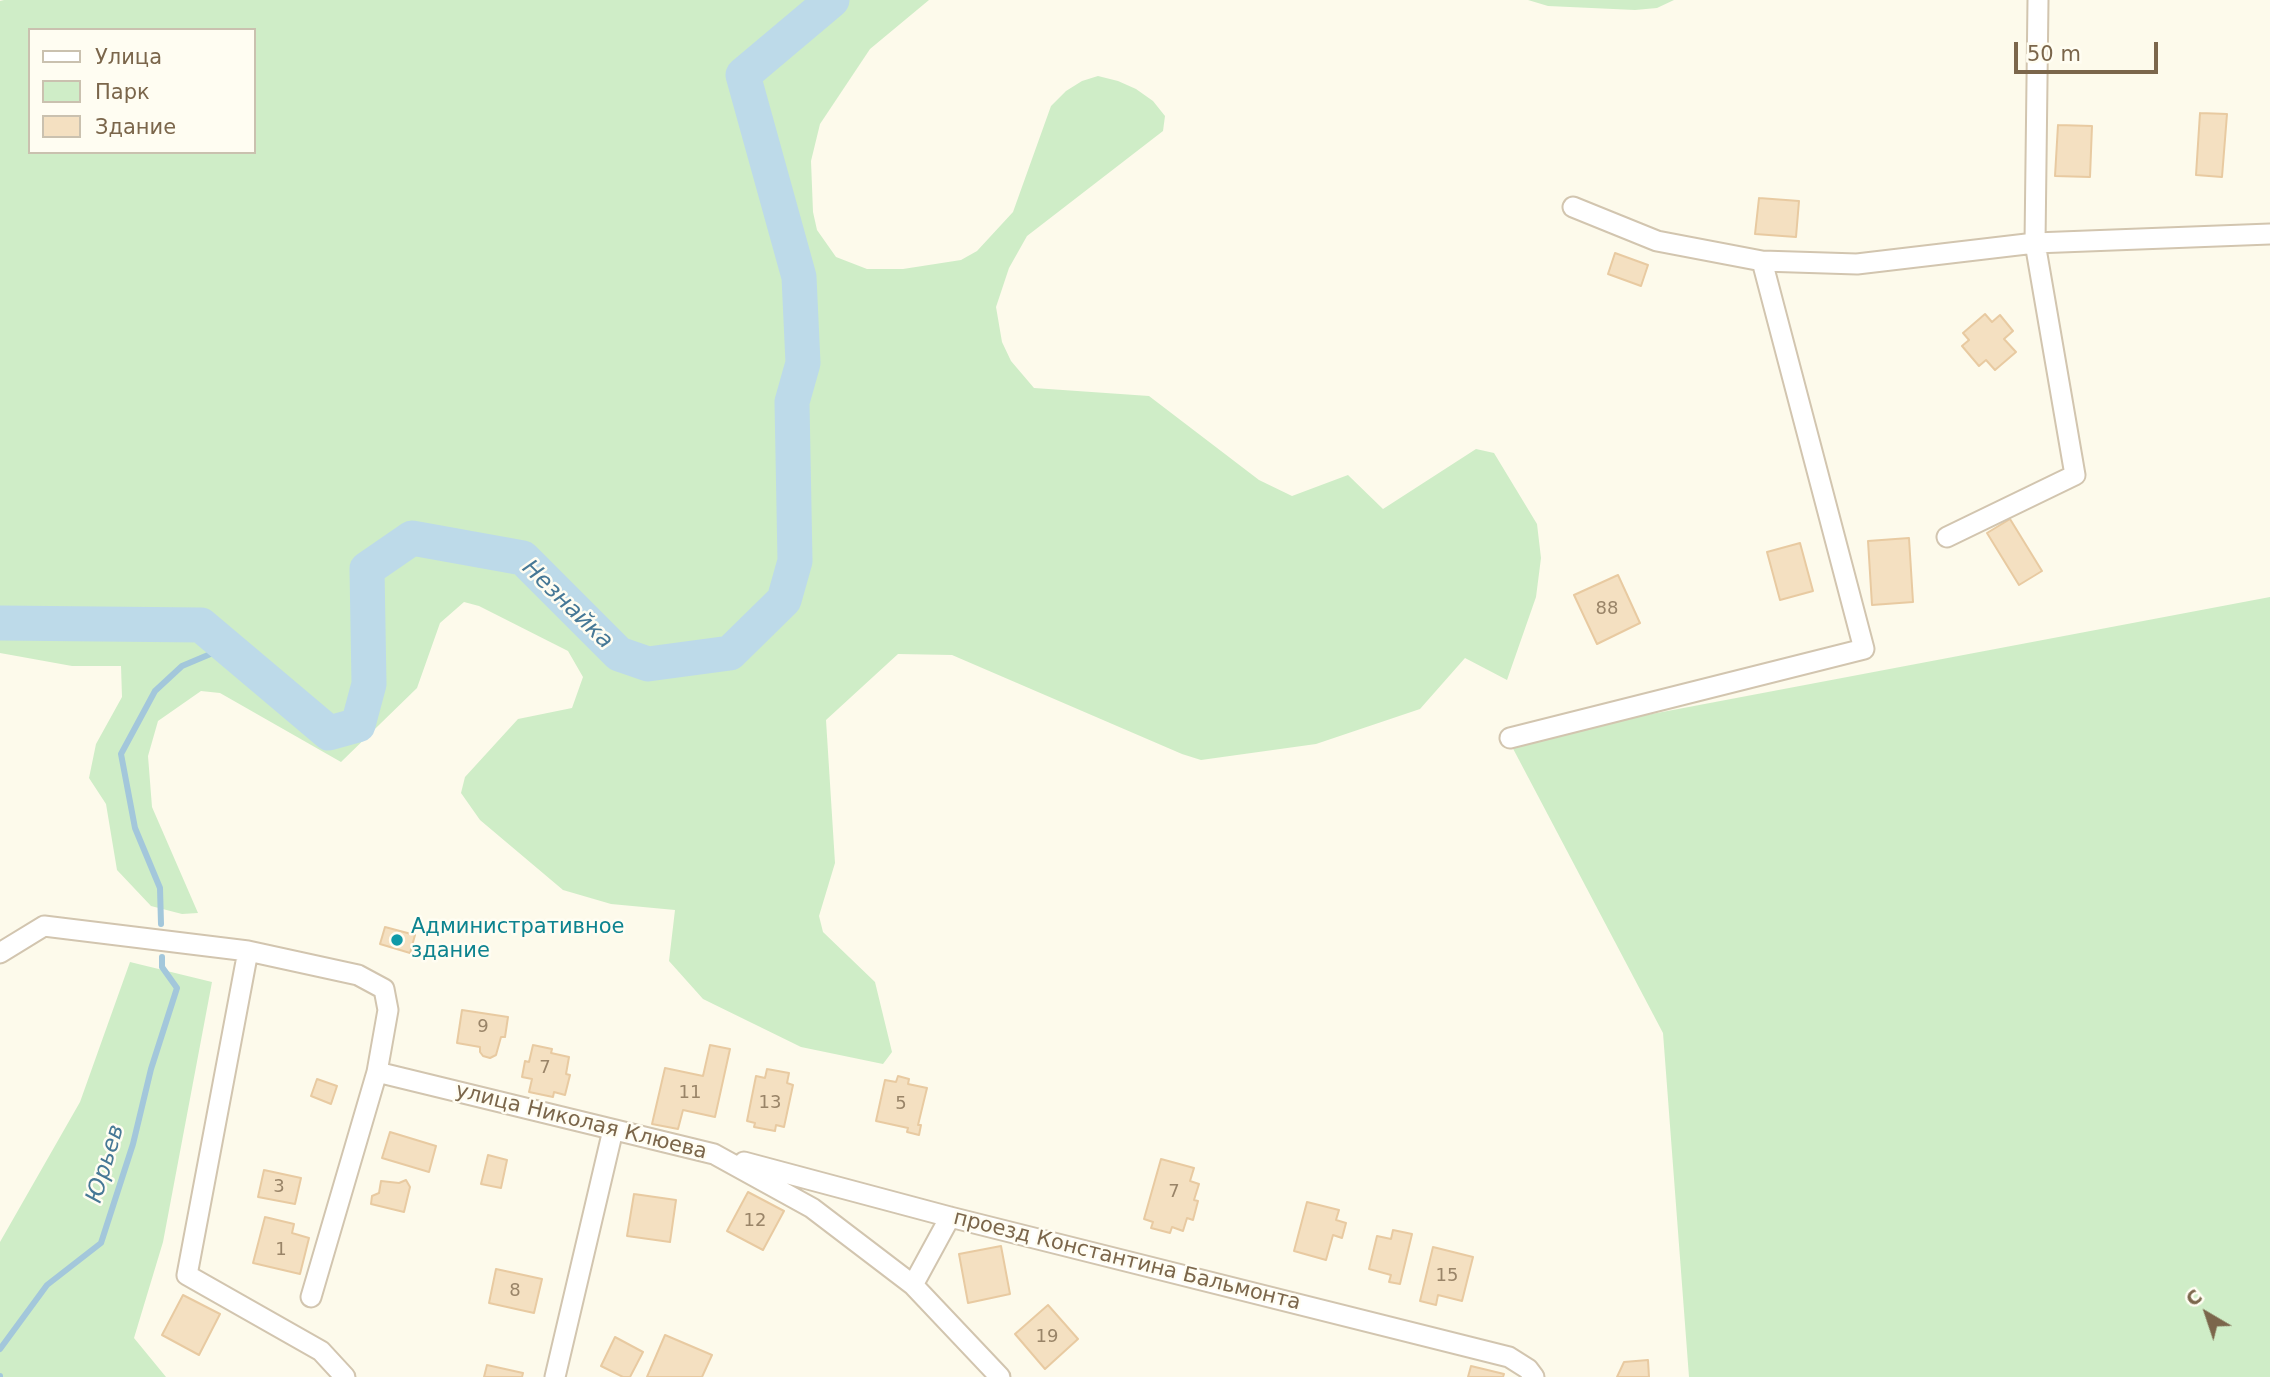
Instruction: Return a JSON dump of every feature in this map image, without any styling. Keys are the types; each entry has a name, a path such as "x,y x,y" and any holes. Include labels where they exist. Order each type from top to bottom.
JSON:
{"street":[{"path":"1947,537 2075,475 2035,243 2038,0"},
{"path":"1573,207 1657,241 1762,261 1857,264 2035,243 2270,234"},
{"path":"1510,738 1864,649 1762,261"},
{"path":"0,953 44,926 248,951 358,975 384,989 388,1010 377,1072 311,1297"},
{"path":"248,951 187,1275 321,1351 345,1377"},
{"name":"улица Николая Клюева","path":"377,1072 714,1154 813,1208 913,1285 1000,1377"},
{"path":"555,1377 613,1130"},
{"name":"проезд Константина Бальмонта","path":"714,1154 950,1217 1509,1357 1528,1369 1534,1377"},
{"path":"913,1285 950,1217"}],"green space":[{"path":"4,0 929,0 870,49 820,124 811,161 813,212 817,230 836,257 867,269 903,269 961,260 977,251 1013,212 1051,106 1066,91 1082,81 1098,76 1118,81 1153,101 1165,116 1163,131 1027,236 1009,268 996,307 1002,342 1011,361 1034,388 1149,396 1259,480 1292,496 1348,475 1383,509 1476,449 1494,453 1537,524 1541,558 1536,597 1507,680 1465,658 1420,709 1316,744 1201,760 952,655 898,654 826,720 835,863 819,916 823,932 875,982 892,1052 883,1064 801,1047 703,999 669,961 675,910 611,904 563,890 480,820 461,793 465,777 518,719 572,708 583,677 568,651 479,606 464,602 440,623 417,688 341,762 220,693 201,691 158,721 148,756 152,807 198,913 182,914 151,906 117,870 106,804 89,778 96,744 122,697 121,666 72,666 0,653 0,1"},
{"path":"1528,0 1674,0 1657,8 1635,10 1548,6"},
{"path":"2270,597 2270,1377 1689,1377 1663,1033 1509,741"},
{"path":"130,962 212,982 163,1242 134,1338 166,1377 0,1377 0,1242 80,1102"}],"building":[{"path":"2200,113 2227,114 2222,177 2196,175"},
{"path":"2058,125 2092,126 2090,177 2055,176"},
{"path":"1759,198 1799,201 1796,237 1755,234"},
{"path":"1615,253 1648,265 1641,286 1608,274"},
{"path":"1985,314 1992,322 2000,315 2013,331 2004,339 2016,352 1995,370 1986,360 1979,366 1962,346 1969,340 1963,333"},
{"path":"2010,519 2042,571 2019,585 1987,533"},
{"path":"1909,538 1913,602 1872,605 1868,541"},
{"path":"1800,543 1813,591 1780,600 1767,552"},
{"path":"1618,575 1640,623 1597,644 1574,595"},
{"name":"Административное здание","path":"385,927 415,935 410,953 380,944"},
{"path":"462,1010 508,1017 505,1037 501,1037 496,1055 490,1058 483,1056 480,1047 457,1043"},
{"path":"533,1045 552,1049 551,1053 569,1057 566,1074 570,1075 565,1095 554,1092 553,1097 529,1092 532,1079 522,1077 525,1061 529,1062"},
{"path":"710,1045 730,1049 715,1117 683,1110 678,1129 652,1124 665,1068 703,1076"},
{"path":"767,1069 789,1073 787,1083 793,1085 784,1127 776,1125 775,1131 754,1127 755,1123 747,1121 756,1076 765,1078"},
{"path":"898,1076 909,1079 908,1084 927,1088 918,1125 921,1125 919,1135 907,1132 908,1128 876,1121 885,1080 896,1082"},
{"path":"317,1079 337,1086 331,1104 311,1096"},
{"path":"390,1132 436,1146 429,1172 382,1158"},
{"path":"488,1155 507,1160 501,1188 481,1184"},
{"path":"1161,1159 1194,1168 1190,1181 1199,1184 1194,1200 1198,1201 1193,1220 1187,1218 1183,1231 1172,1227 1170,1233 1151,1228 1153,1222 1144,1219"},
{"path":"264,1170 301,1178 295,1204 258,1197"},
{"path":"406,1180 410,1187 404,1212 371,1204 372,1196 379,1193 381,1181 399,1183"},
{"path":"748,1192 784,1211 763,1250 727,1231"},
{"path":"634,1194 676,1200 670,1242 627,1236"},
{"path":"1307,1202 1339,1210 1336,1220 1346,1223 1342,1238 1333,1235 1326,1260 1294,1251"},
{"path":"265,1217 294,1224 292,1233 309,1238 300,1274 253,1263"},
{"path":"1393,1230 1412,1234 1400,1284 1389,1282 1391,1275 1369,1269 1377,1236 1391,1239"},
{"path":"1001,1246 1010,1294 968,1303 959,1254"},
{"path":"1433,1247 1473,1257 1462,1301 1438,1295 1436,1305 1420,1301"},
{"path":"496,1269 542,1279 534,1313 489,1303"},
{"path":"183,1295 220,1314 199,1355 162,1335"},
{"path":"1048,1305 1078,1339 1045,1369 1015,1334"},
{"path":"665,1335 712,1355 702,1377 647,1377"},
{"path":"615,1337 643,1352 630,1377 623,1377 601,1366"},
{"path":"1648,1360 1649,1377 1617,1377 1624,1362"},
{"path":"487,1365 523,1373 522,1377 484,1377"},
{"path":"1471,1366 1504,1374 1503,1377 1468,1377"}],"waterway":[{"name":"Незнайка","path":"0,623 201,625 329,733 358,725 369,684 367,569 412,538 523,558 619,654 648,664 730,653 784,600 795,561 792,402 803,363 799,277 743,75 832,0"},
{"path":"161,924 160,888 135,828 121,754 155,691 182,666 227,647"},
{"name":"Юрьев","path":"0,1349 47,1285 101,1243 133,1144 151,1069 177,988 162,967 162,957"}],"place":[{"name":"Административное здание","path":"397,940"}]}
